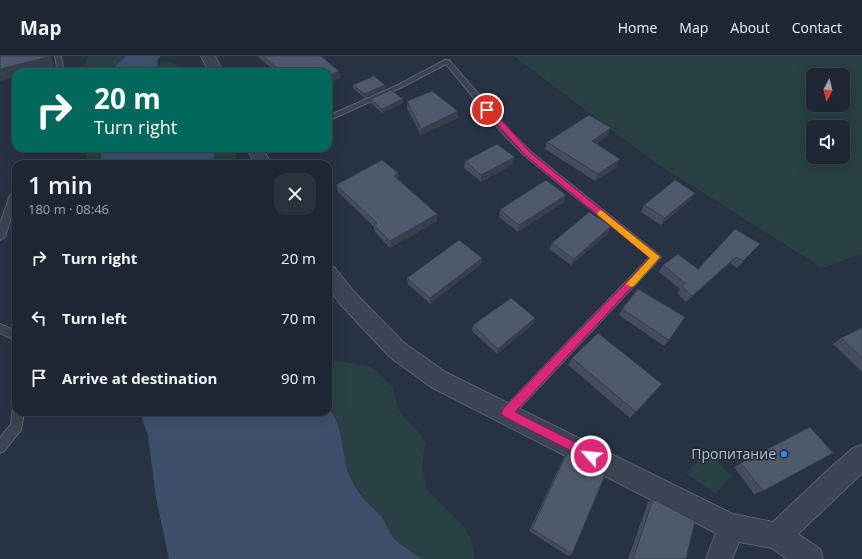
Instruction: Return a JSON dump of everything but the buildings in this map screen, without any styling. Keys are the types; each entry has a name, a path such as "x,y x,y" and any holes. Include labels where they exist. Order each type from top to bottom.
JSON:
{"street":[{"path":"208,56 214,68"},
{"path":"332,278 348,300 398,350 438,380 507,413 731,527 777,536 810,559"},
{"path":"777,536 862,457"},
{"path":"719,559 731,527"}],"lane":[{"path":"58,56 60,68"},
{"path":"332,117 400,86 447,61 508,134 528,154 656,257 507,413"},
{"path":"0,237 12,201"},
{"path":"0,328 12,334"},
{"path":"0,448 17,426 18,416"}],"green space":[{"path":"88,56 126,56 113,68 83,68"},
{"path":"514,56 862,56 862,254 822,268 653,161"},
{"path":"168,61 180,68 158,68 158,64"},
{"path":"86,152 100,152 102,160 86,160"},
{"path":"214,152 236,152 235,160 214,160"},
{"path":"336,361 368,366 377,371 392,387 398,408 404,417 420,433 425,443 422,466 427,490 465,528 471,540 475,559 422,559 401,545 393,537 379,514 370,507 349,477 341,447 341,438 338,426 332,412 332,362"},
{"path":"707,452 732,476 715,494 686,473"}],"water":[{"path":"126,56 160,56 157,61 158,68 113,68"},
{"path":"100,152 214,152 214,160 102,160"},
{"path":"332,413 340,432 347,468 355,487 380,516 396,540 422,559 169,559 156,498 148,436 141,416 332,416"}],"slow traffic":[{"path":"601,213 656,257 631,284"}],"place":[{"name":"Пропитание","path":"784,454"}],"route":[{"path":"487,110 528,154 656,257 507,413 591,456"}]}
